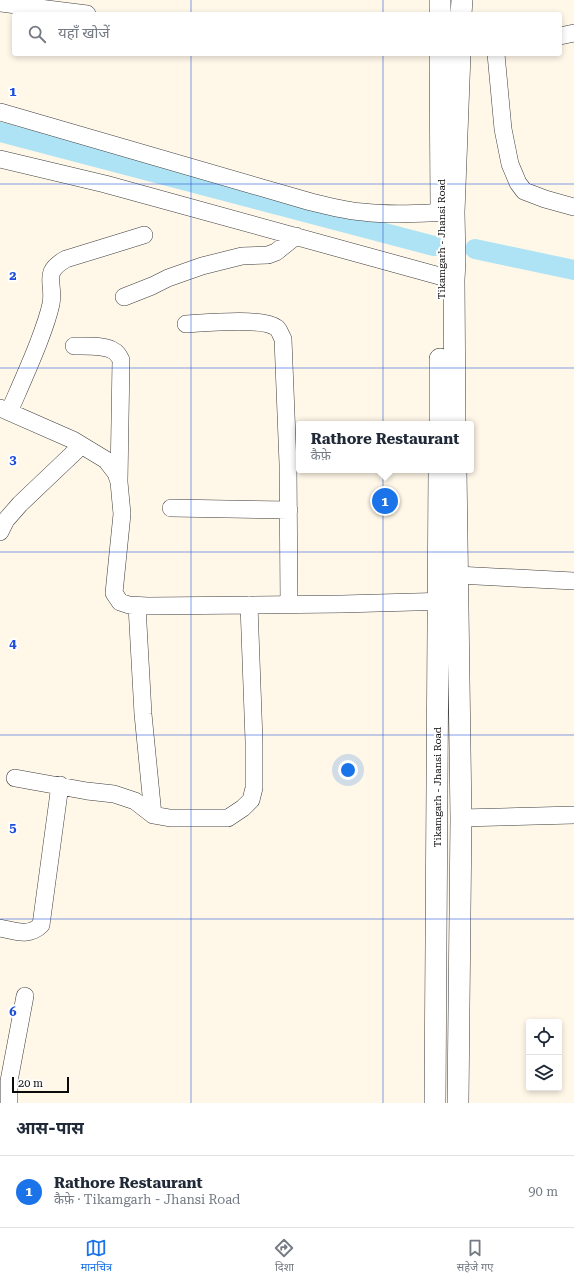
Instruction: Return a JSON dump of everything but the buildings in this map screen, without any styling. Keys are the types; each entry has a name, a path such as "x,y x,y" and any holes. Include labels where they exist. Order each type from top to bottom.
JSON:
{"street":[{"path":"440,0 440,12"},
{"path":"461,12 462,0"},
{"path":"0,3 71,12"},
{"path":"562,36 574,33"},
{"name":"Tikamgarh - Jhansi Road","path":"440,56 448,220"},
{"path":"455,421 448,270 448,220 460,56"},
{"path":"496,56 503,129 510,164 518,183 524,191 545,200 574,207"},
{"path":"0,112 311,202 349,211 448,220"},
{"path":"3,160 105,184 296,236 448,270"},
{"path":"119,482 116,473 106,460 72,440 4,410 28,370 48,318 52,302 51,276 53,269 66,259 144,235"},
{"path":"124,296 202,266 242,256 268,255 276,252 296,236"},
{"name":"Tikamgarh - Jhansi Road","path":"440,421 448,270"},
{"path":"186,324 253,322 271,325 278,329 283,339 288,464 289,605"},
{"path":"74,346 100,347 112,350 121,360 119,482 122,514 114,593 120,602 137,606 289,605 448,601"},
{"path":"0,532 6,520 20,504 43,484 81,446"},
{"name":"Tikamgarh - Jhansi Road","path":"435,1103 448,601 439,473"},
{"path":"456,473 457,575 448,601 461,818 458,1103"},
{"path":"171,508 289,510"},
{"path":"457,575 574,581"},
{"path":"15,778 114,794 135,801 153,815 170,818 228,818 244,808 251,800 254,788 254,741 249,605"},
{"path":"137,606 142,714 153,815"},
{"path":"0,928 22,933 35,931 41,925 60,785"},
{"path":"461,818 574,815"},
{"path":"9,1103 10,1074 25,996"}],"waterway":[{"path":"0,132 434,246"},
{"path":"475,249 574,270"}],"place":[{"name":"Rathore Restaurant","path":"385,501"}]}
